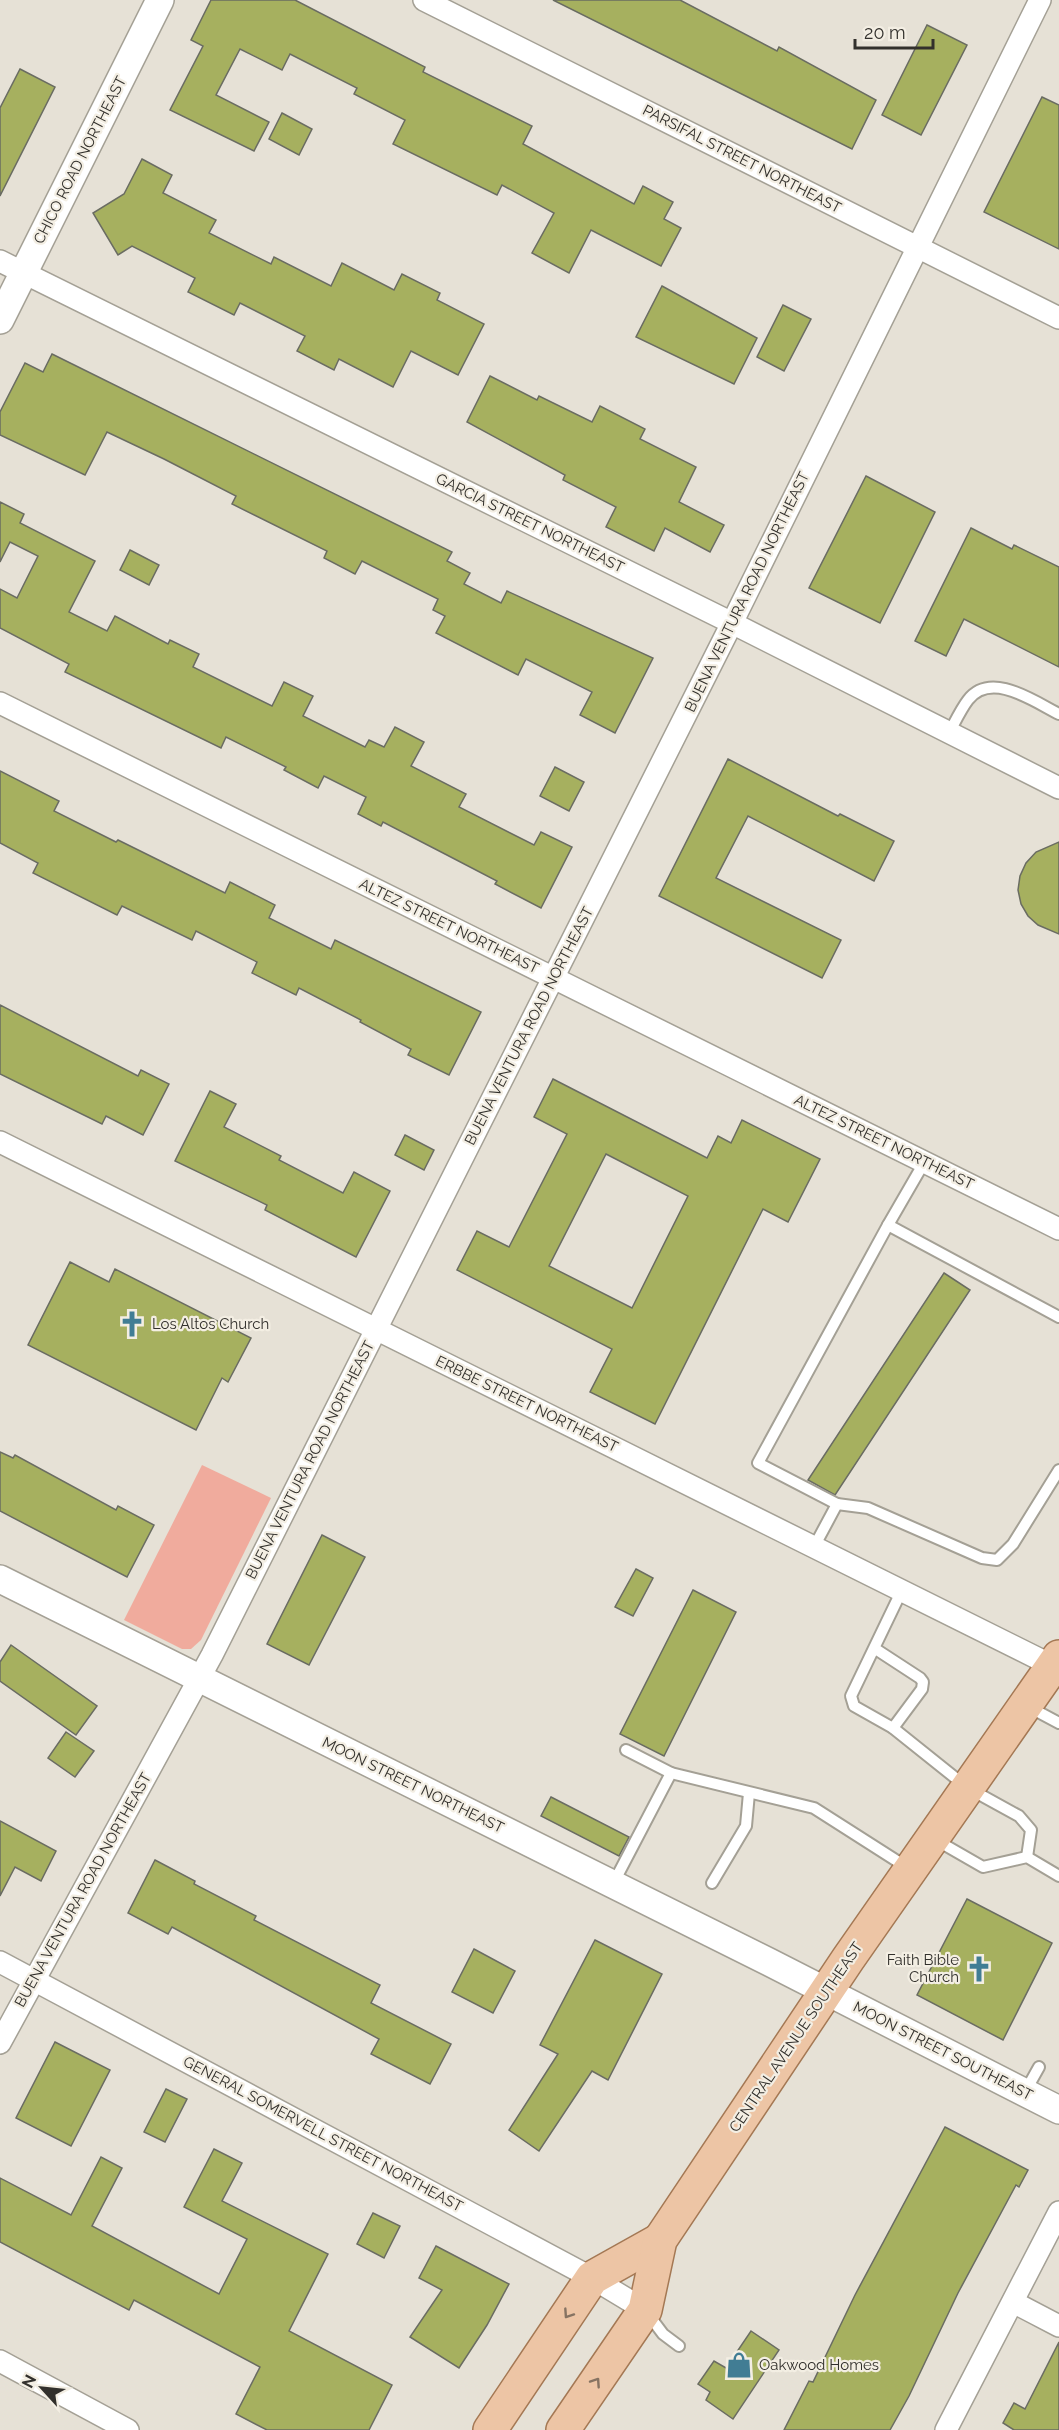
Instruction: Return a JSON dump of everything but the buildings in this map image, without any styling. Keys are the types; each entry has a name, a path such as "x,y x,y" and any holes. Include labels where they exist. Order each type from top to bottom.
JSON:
{"main road":[{"name":"CENTRAL AVENUE SOUTHEAST","path":"563,2430 645,2310 660,2240 826,1991 1056,1662"},
{"path":"490,2430 592,2278 660,2240"}],"street":[{"name":"CHICO ROAD NORTHEAST","path":"0,320 12,267 160,0"},
{"name":"PARSIFAL STREET NORTHEAST","path":"424,0 1059,318"},
{"name":"BUENA VENTURA ROAD NORTHEAST","path":"0,2043 33,1979 199,1680 732,623 1040,0"},
{"name":"GARCIA STREET NORTHEAST","path":"12,267 732,623 1059,788"},
{"name":"ALTEZ STREET NORTHEAST","path":"0,703 1059,1229"},
{"name":"ERBBE STREET NORTHEAST","path":"0,1142 902,1590 1056,1662"},
{"name":"MOON STREET NORTHEAST","path":"0,1579 826,1991"},
{"name":"GENERAL SOMERVELL STREET NORTHEAST","path":"0,1962 592,2278 645,2310"},
{"name":"MOON STREET SOUTHEAST","path":"826,1991 1059,2110"},
{"path":"946,2430 1059,2212"},
{"path":"1013,2302 1059,2326"},
{"path":"0,2361 129,2430"}],"lane":[{"path":"949,733 969,698 984,688 1010,690 1059,714"},
{"path":"925,1161 758,1463 837,1504 868,1508 982,1558 997,1560 1013,1544 1059,1470"},
{"path":"888,1225 1059,1317"},
{"path":"814,1546 837,1504"},
{"path":"902,1590 851,1702 854,1706 893,1728 968,1788 1019,1815 1031,1830 1027,1857"},
{"path":"874,1648 923,1682 922,1689 893,1728"},
{"path":"1026,1706 1059,1723"},
{"path":"626,1750 671,1773 814,1808 910,1870"},
{"path":"613,1885 671,1773"},
{"path":"712,1883 746,1826 749,1793"},
{"path":"933,1838 983,1867 1027,1857 1059,1876"},
{"path":"1024,2092 1039,2067"},
{"path":"645,2310 663,2334 679,2346"}],"shaded area":[{"path":"202,1465 271,1498 201,1640 191,1649 182,1649 124,1620"}],"place":[{"name":"Los Altos Church","path":"132,1324"},
{"name":"Faith Bible Church","path":"979,1969"},
{"name":"Oakwood Homes","path":"739,2365"}]}
